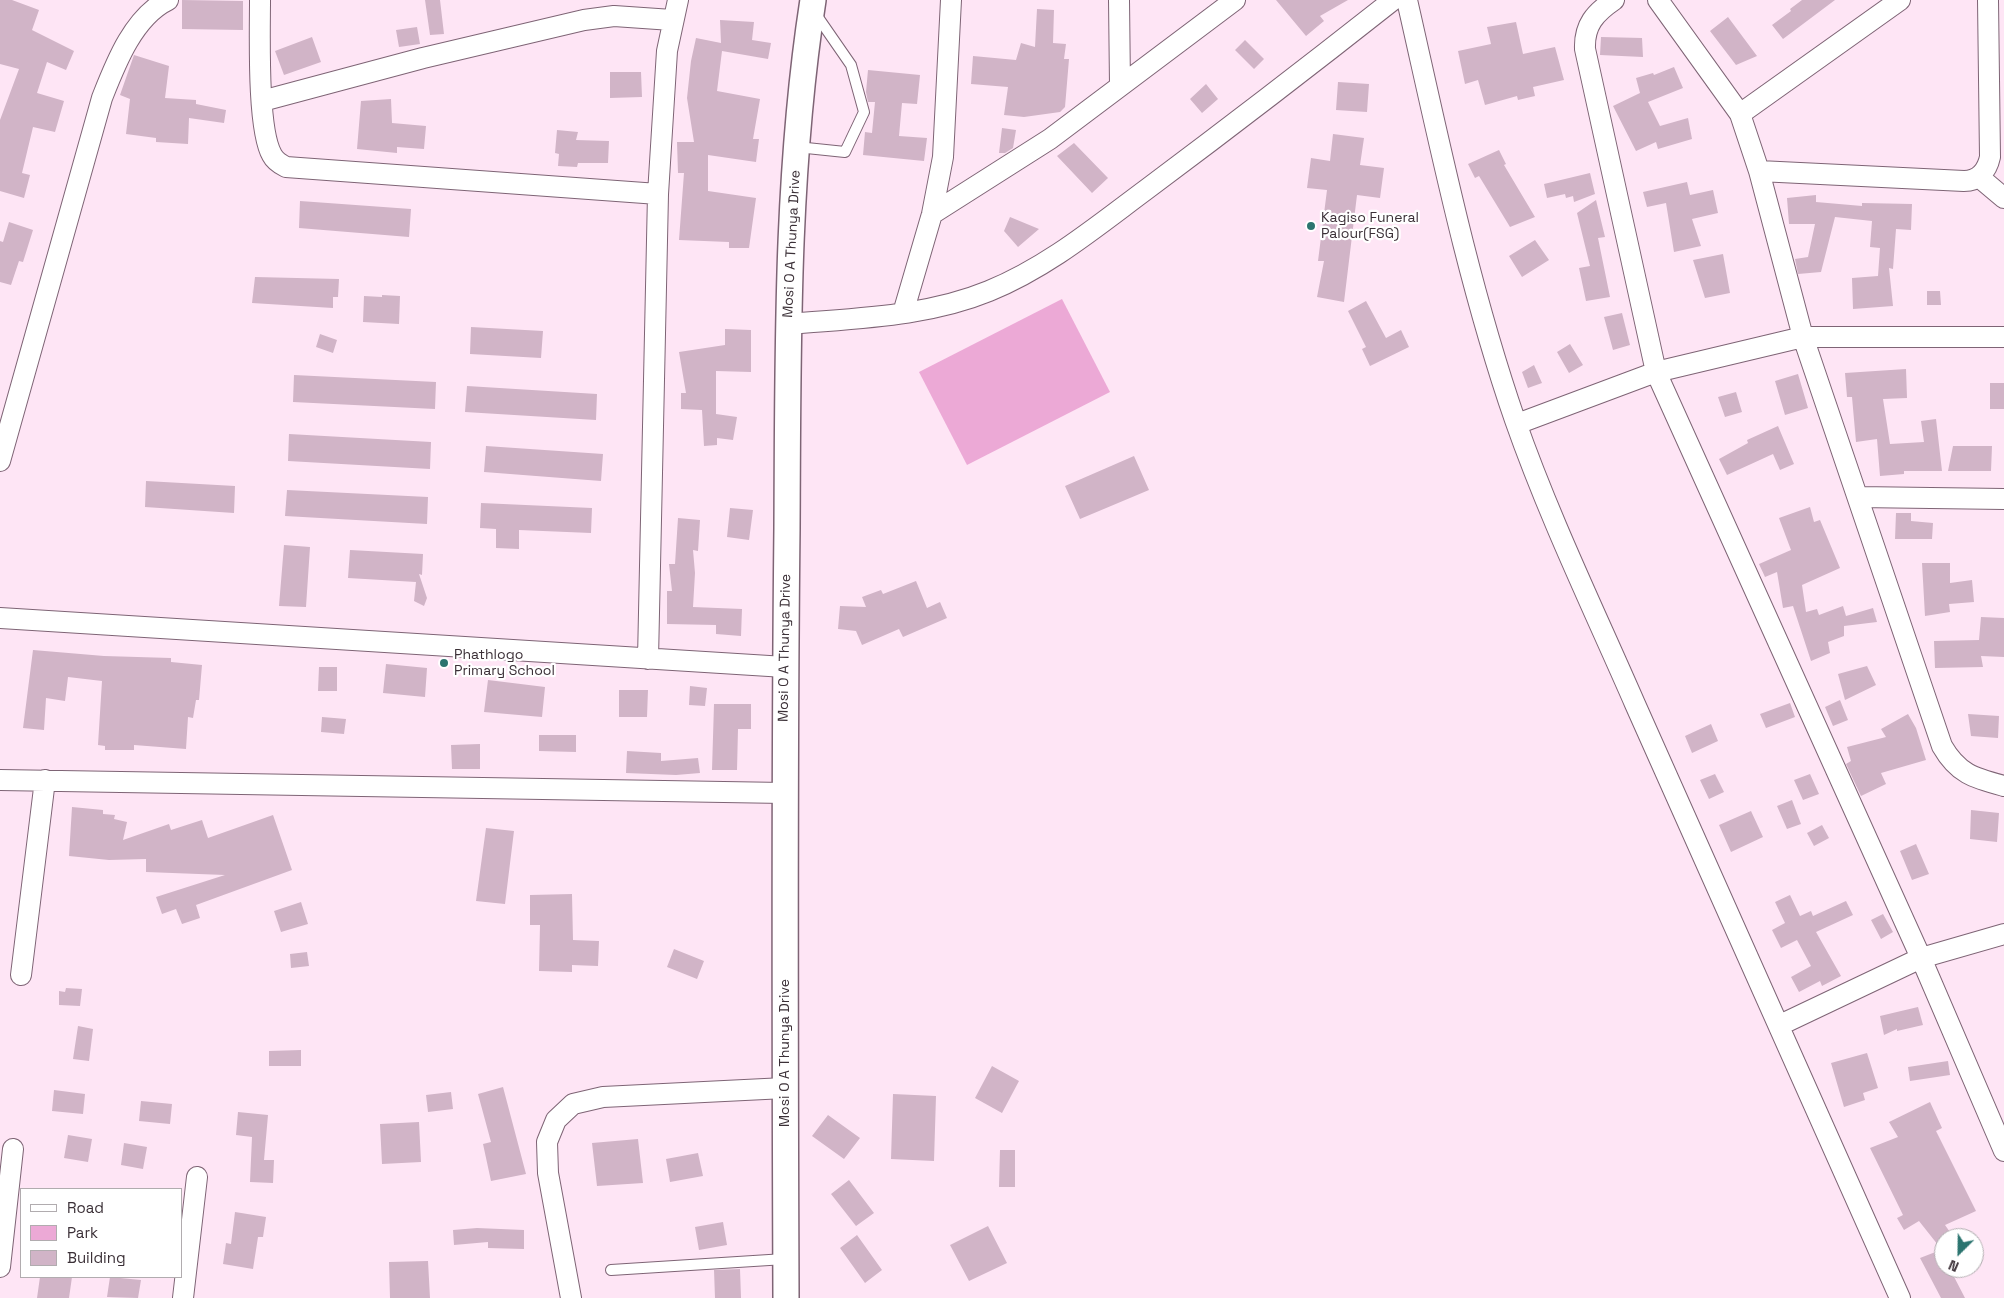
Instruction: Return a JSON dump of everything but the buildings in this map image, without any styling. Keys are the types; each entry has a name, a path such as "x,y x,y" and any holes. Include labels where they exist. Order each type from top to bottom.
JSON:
{"street":[{"path":"260,0 262,101 271,154 280,164 286,167 658,194"},
{"path":"648,658 658,194 663,90 672,20 678,0"},
{"path":"903,313 932,214 943,157 951,0"},
{"path":"1119,0 1120,85"},
{"path":"932,214 1050,139 1234,0"},
{"path":"789,324 903,313 934,308 988,292 1046,262 1235,124 1393,0"},
{"path":"1407,0 1450,188 1487,329 1517,424 1540,487 1652,744 1780,1025 1900,1298"},
{"path":"1614,0 1593,17 1586,28 1585,48 1656,372 1921,958 2004,1151"},
{"path":"1658,0 1740,114 1759,171 1803,337 1942,746 1949,759 1968,775 2004,786"},
{"path":"1740,114 1900,0"},
{"path":"1759,171 1964,181 1979,177 1986,168 1990,157 1988,0"},
{"path":"0,461 4,432 102,98 132,36 163,1"},
{"name":"Mosi O A Thunya Drive","path":"786,1298 784,793 789,324 797,147 812,4"},
{"path":"262,101 423,58 584,20 614,16 672,20"},
{"path":"1979,177 2004,198"},
{"path":"1517,424 1656,372 1803,337 2004,337"},
{"path":"1858,497 2004,499"},
{"path":"0,618 785,667"},
{"path":"0,780 784,793"},
{"path":"21,975 45,780"},
{"path":"1780,1025 1921,958 2004,934"},
{"path":"571,1298 548,1173 547,1142 556,1120 573,1104 603,1097 786,1088"},
{"path":"0,1267 12,1149"},
{"path":"183,1298 197,1177"}],"lane":[{"path":"797,147 845,152 864,112 851,66 812,4"},
{"path":"611,1270 786,1259"}],"green space":[{"path":"1062,299 1110,392 967,465 919,372"}],"place":[{"name":"Kagiso Funeral Palour(FSG)","path":"1311,226"},
{"name":"Phathlogo Primary School","path":"444,663"}]}
